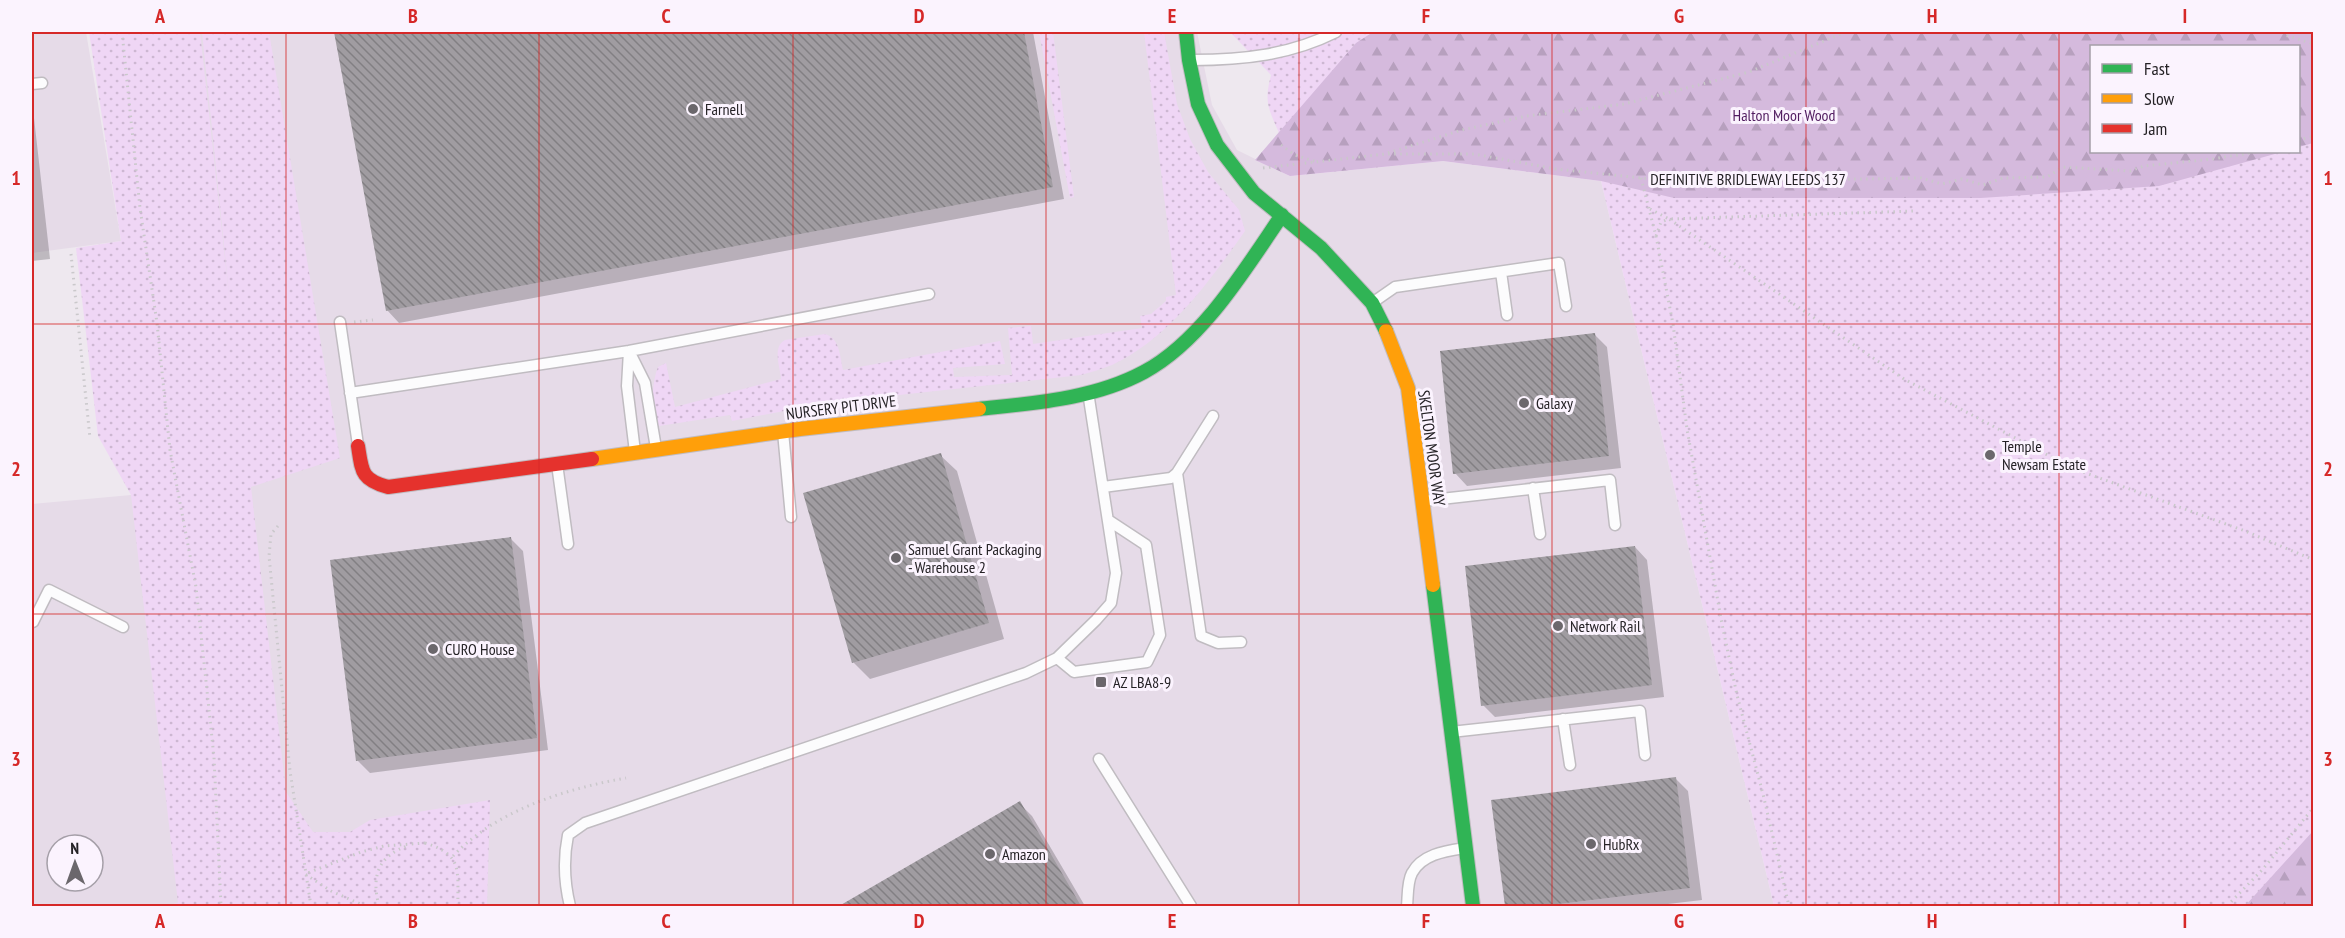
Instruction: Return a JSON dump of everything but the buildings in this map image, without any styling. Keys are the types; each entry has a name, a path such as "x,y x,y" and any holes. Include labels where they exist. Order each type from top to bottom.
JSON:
{"street":[{"name":"SKELTON MOOR WAY","path":"1186,32 1188,60 1198,104 1217,145 1254,193 1321,248 1372,303 1386,330 1408,388 1473,906"},
{"name":"NURSERY PIT DRIVE","path":"358,446 362,470 367,477 372,483 388,487 783,431 1032,403 1108,388 1145,372 1171,354 1216,307 1282,215"}],"lane":[{"path":"1188,60 1252,58 1292,50 1336,32"},
{"path":"1372,303 1395,287 1559,263 1566,306"},
{"path":"1501,272 1507,315"},
{"path":"350,393 629,351 929,294"},
{"path":"340,322 358,446"},
{"path":"629,351 645,382 656,450"},
{"path":"629,351 627,386 635,453"},
{"path":"570,906 566,888 564,855 568,835 585,823 1026,673 1058,658 1111,603 1116,573 1088,392"},
{"path":"1103,487 1171,477 1177,473 1213,416"},
{"path":"783,431 791,517"},
{"path":"557,464 568,544"},
{"path":"1177,473 1201,636 1218,643 1241,642"},
{"path":"1422,501 1610,480 1615,525"},
{"path":"1533,488 1540,534"},
{"path":"1058,658 1074,672 1147,662 1160,635 1146,545 1108,520"},
{"path":"32,623 49,590 123,627"},
{"path":"1451,732 1640,711 1645,755"},
{"path":"1563,719 1570,765"},
{"path":"1099,759 1191,906"},
{"path":"1407,906 1411,874 1423,860 1446,850 1466,848"}],"path":[{"path":"122,32 140,208 157,322 170,450 196,587 214,757 220,905"},
{"path":"1385,154 1462,130 1527,116 1624,104 1749,72 1846,32"},
{"path":"2282,32 2313,44"},
{"path":"1281,145 1295,155 1319,162"},
{"name":"DEFINITIVE BRIDLEWAY LEEDS 137","path":"1261,168 1385,154 1474,154 1556,169 1680,182 1922,178 1942,184 1962,178 1983,185 2004,178 2047,177 2063,167 2130,171 2144,166 2250,153"},
{"path":"1641,178 1656,236 1672,324 1687,429 1722,624 1737,695 1789,906"},
{"path":"1648,208 1669,219 1904,379 2072,468 2245,531 2313,560"},
{"path":"1656,236 1661,222 1669,219 1915,211"},
{"path":"71,254 90,438"},
{"path":"340,322 373,320"},
{"path":"278,526 271,534 269,556 290,771 311,906"},
{"path":"453,856 478,836 528,806 593,784 626,778"},
{"path":"2227,906 2263,869 2313,807"},
{"path":"305,874 384,846 425,843 441,848 453,856 457,871 458,906"},
{"path":"380,906 375,879 382,862 394,850 425,843"},
{"path":"305,874 332,891 365,906"}],"shaded area":[{"path":"32,32 86,32 121,241 32,253"},
{"path":"100,32 1197,32 1212,105 1237,150 1290,176 1443,161 1601,181 1774,906 32,906 32,504 131,495 131,252"}],"green space":[{"path":"89,32 200,32 231,313 202,32 269,32 340,458 251,487 286,792 313,832 350,832 370,820 490,800 487,906 163,906 178,903 131,495 98,436 76,248 121,241"},
{"path":"1039,32 1053,32 1074,197 1070,198"},
{"path":"1144,32 1164,32 1177,104 1190,139 1208,172 1239,210 1245,231 1202,289 1152,340 1133,354 1112,365 1081,375 826,403 732,421 730,415 659,426 654,413 653,388 658,367 666,363 675,407 781,379 778,352 781,343 785,340 825,334 830,336 834,339 838,349 843,370 1000,341 1005,364 953,368 954,377 1012,375 1008,328 1031,326 1033,344 1142,328 1140,316 1151,314 1166,301 1166,297 1176,295"},
{"name":"Temple Newsam Estate","path":"1230,32 2313,32 2313,906 1774,906 1601,181 1443,161 1290,176 1255,160 1279,133 1268,105 1271,75"},
{"name":"Halton Moor Wood","path":"1373,32 2313,32 2313,143 2300,147 2300,45 2090,45 2090,153 2278,153 2159,186 1981,198 1674,198 1601,181 1443,161 1290,176 1255,160 1356,43"},
{"path":"2313,831 2313,906 2245,906"}],"traffic: fast":[{"path":"1186,32 1198,104 1217,145 1254,193 1321,248 1372,303 1386,331"},
{"path":"979,409 1042,402 1084,394 1125,381 1165,359 1204,323 1238,280 1282,215"},
{"path":"1433,585 1473,906"}],"traffic: slow":[{"path":"1386,331 1408,388 1433,585"},
{"path":"592,459 800,429 979,409"}],"traffic: jam":[{"path":"358,446 364,473 372,481 388,487 592,459"}],"place":[{"name":"Farnell","path":"693,109"},
{"name":"Galaxy","path":"1524,403"},
{"name":"Temple Newsam Estate","path":"1990,455"},
{"name":"Samuel Grant Packaging - Warehouse 2","path":"896,558"},
{"name":"Network Rail","path":"1558,626"},
{"name":"CURO House","path":"433,649"},
{"name":"AZ LBA8-9","path":"1101,682"},
{"name":"HubRx","path":"1591,844"},
{"name":"Amazon","path":"990,854"}]}
